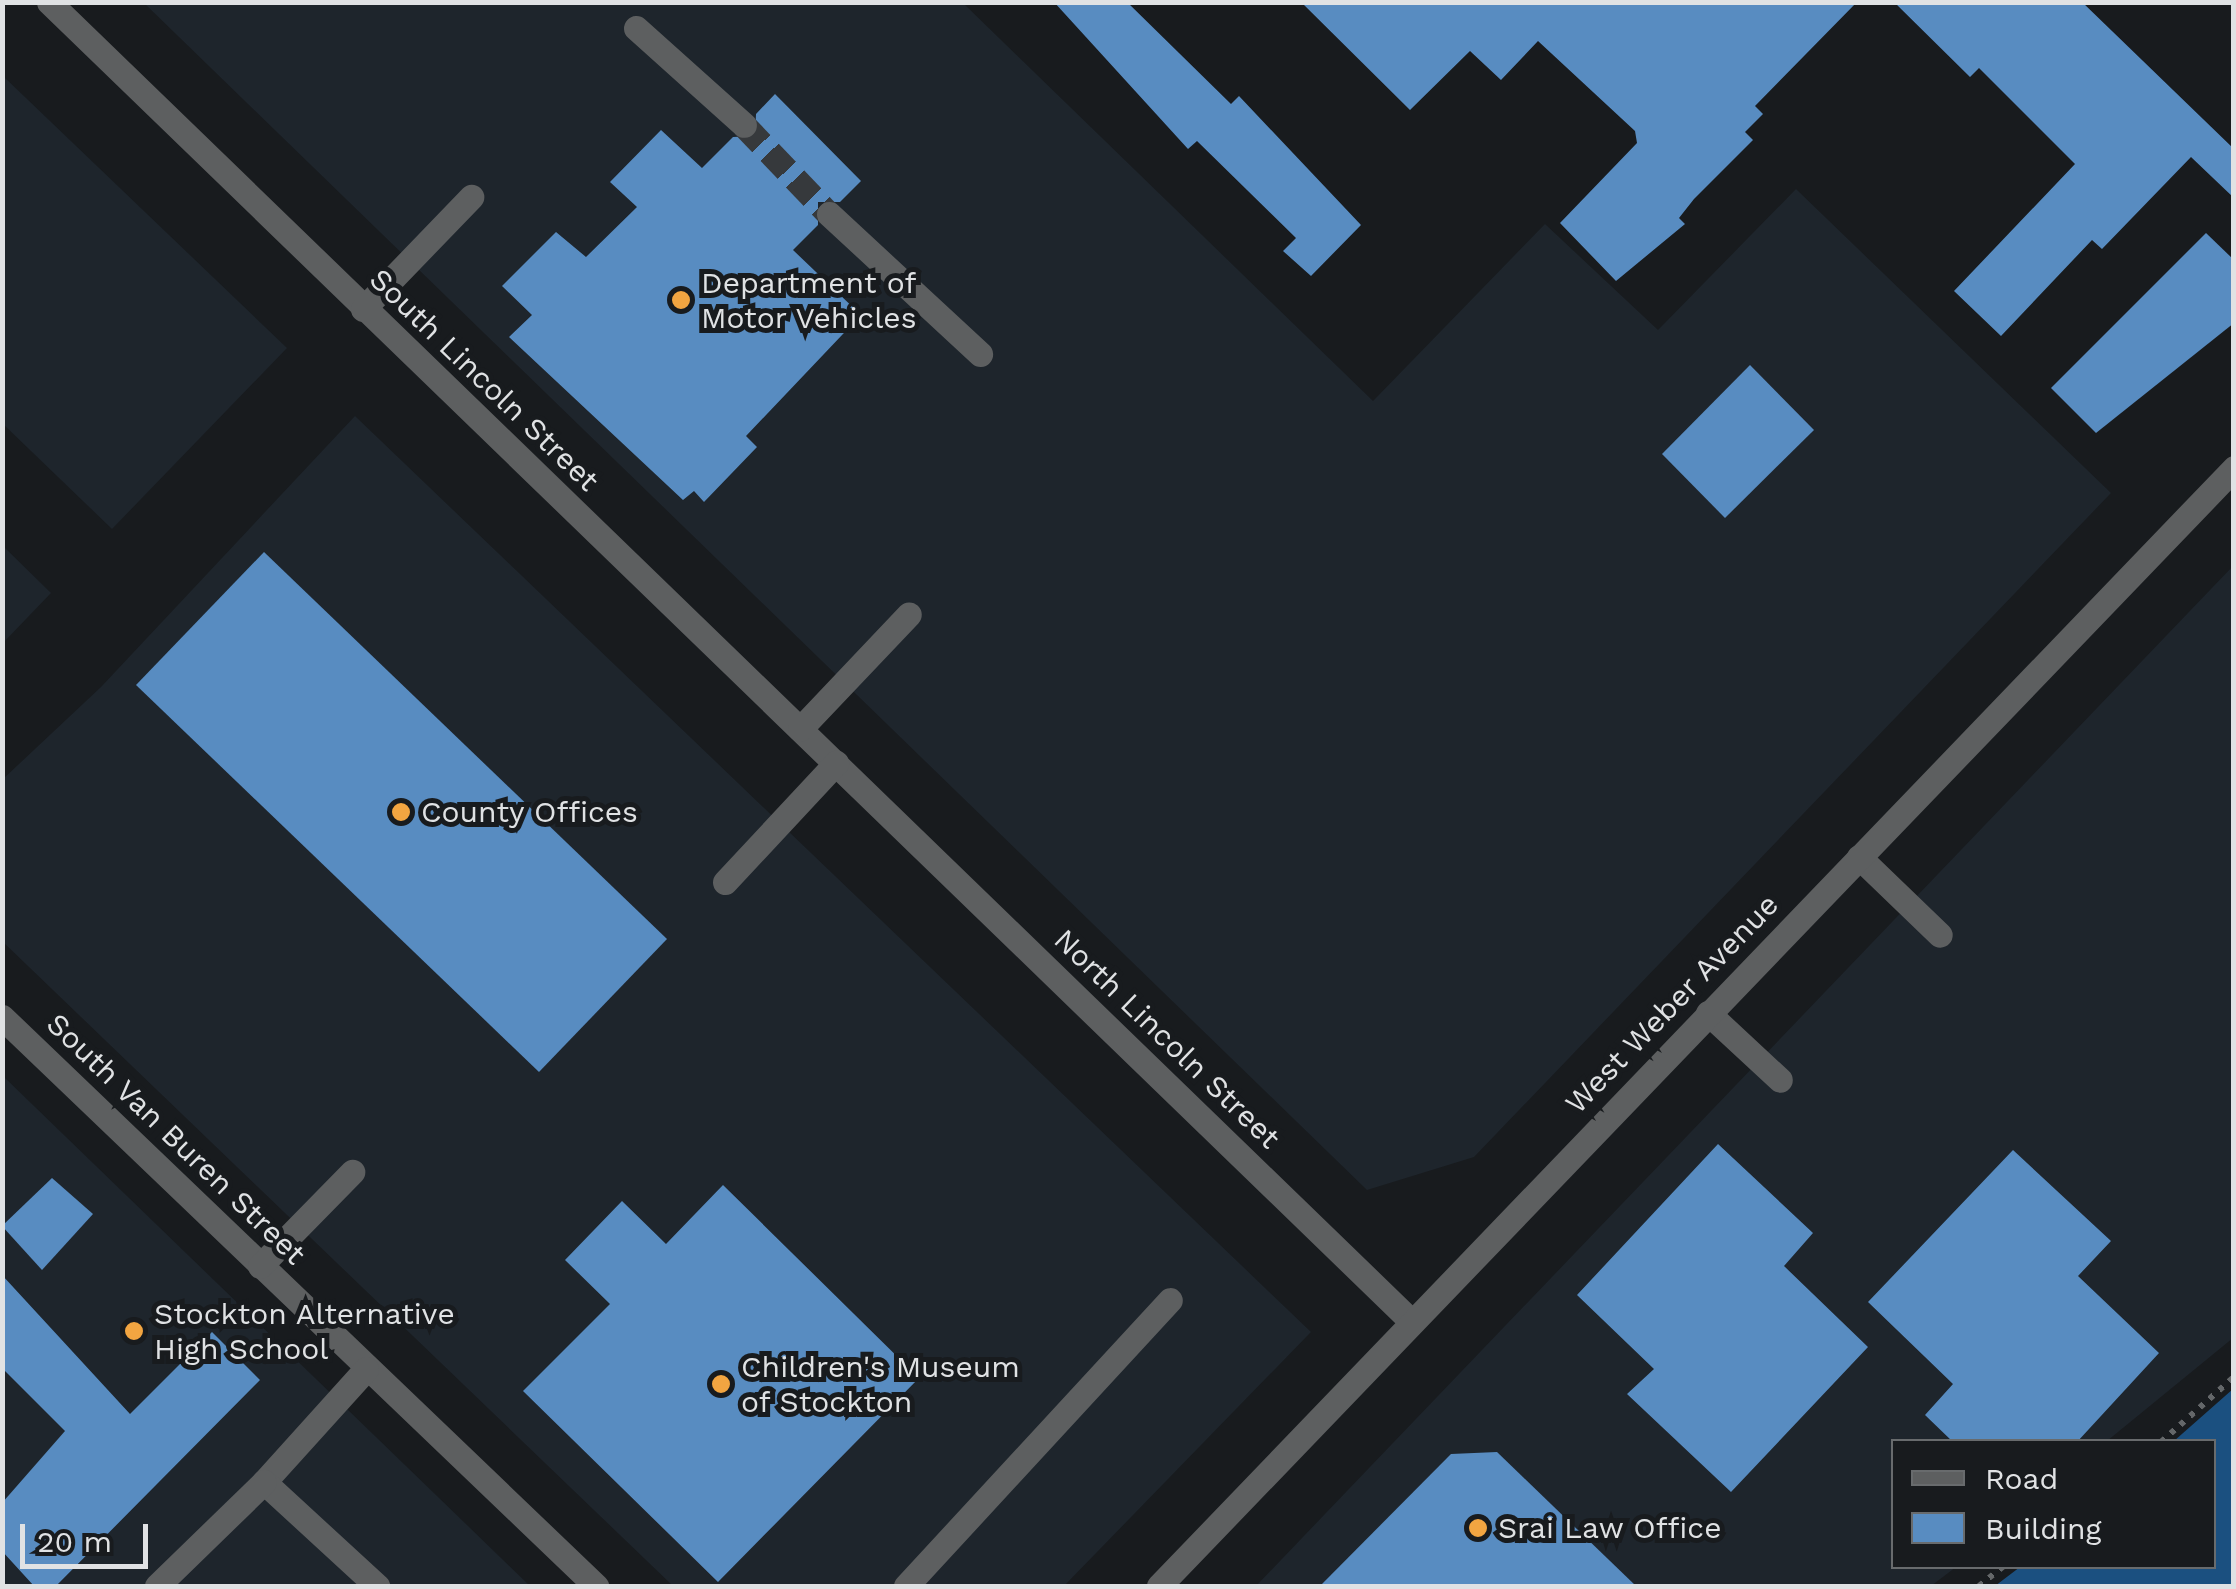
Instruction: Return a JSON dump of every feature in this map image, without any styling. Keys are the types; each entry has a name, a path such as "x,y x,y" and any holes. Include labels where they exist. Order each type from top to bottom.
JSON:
{"street":[{"name":"South Lincoln Street","path":"49,2 877,802"},
{"path":"636,28 744,125"},
{"path":"363,309 471,197"},
{"path":"829,214 980,354"},
{"name":"West Weber Avenue","path":"1159,1586 2234,468"},
{"path":"800,729 909,614"},
{"path":"725,882 836,762"},
{"name":"North Lincoln Street","path":"877,802 1412,1322"},
{"path":"1859,857 1940,935"},
{"path":"1708,1014 1780,1080"},
{"name":"South Van Buren Street","path":"2,1017 596,1586"},
{"path":"260,1266 352,1172"},
{"path":"906,1586 1170,1300"},
{"path":"156,1586 264,1482 357,1360"},
{"path":"264,1482 378,1586"}],"path":[{"path":"2164,1439 2234,1378"},
{"path":"1979,1586 2000,1569"}],"shaded area":[{"path":"144,3 963,3 1373,401 1545,224 1658,330 1796,189 2111,493 1474,1157 1367,1190"},
{"path":"3,76 287,348 112,529 3,424"},
{"path":"355,416 1311,1332 1064,1586 673,1586 3,942 3,779 101,687"},
{"path":"3,546 51,593 2,643"},
{"path":"2233,566 2233,1338 2109,1439 1891,1439 1891,1569 1953,1569 1931,1586 1256,1586"},
{"name":"Stockton Alternative High School","path":"3,1076 530,1586 3,1586"}],"water":[{"path":"2233,1389 2233,1586 1995,1586 2017,1569 2216,1569 2216,1439 2176,1439"}],"building":[{"path":"1054,2 1127,2 1231,104 1239,96 1361,225 1311,276 1283,251 1296,238 1197,141 1188,149"},
{"path":"1301,2 1857,2 1755,106 1763,114 1745,132 1753,140 1694,199 1679,218 1685,224 1616,281 1560,223 1637,143 1635,131 1538,41 1501,80 1470,51 1410,110"},
{"path":"1894,2 2082,2 2234,149 2234,198 2191,157 2102,249 2092,240 2001,336 1954,291 2075,164 1979,68 1970,77"},
{"name":"Department of Motor Vehicles","path":"775,94 861,181 840,202 818,202 818,225 793,250 861,315 746,436 757,447 704,502 694,491 683,500 509,337 532,315 502,286 556,232 586,257 637,207 610,182 661,130 702,168 733,137 755,136 756,114"},
{"path":"2206,233 2234,260 2234,323 2096,433 2051,388"},
{"path":"1750,365 1814,430 1725,518 1662,454"},
{"name":"County Offices","path":"264,552 667,939 539,1072 136,685"},
{"path":"1718,1144 1813,1233 1784,1266 1868,1347 1731,1492 1627,1394 1654,1369 1577,1295"},
{"path":"2013,1150 2111,1241 2078,1276 2159,1353 2080,1439 1950,1439 1925,1415 1953,1384 1868,1302"},
{"path":"52,1178 93,1214 42,1270 2,1226"},
{"name":"Children's Museum of Stockton","path":"723,1185 919,1378 718,1582 523,1391 610,1304 565,1260 622,1201 666,1244"},
{"path":"2,1275 130,1414 212,1332 260,1380 56,1586 34,1586 2,1551 2,1503 65,1431 2,1368"},
{"name":"Srai Law Office","path":"1497,1452 1636,1586 1320,1586 1451,1454"}],"tunnel":[{"path":"744,125 829,214"}],"place":[{"name":"Department of Motor Vehicles","path":"681,300"},
{"name":"County Offices","path":"401,812"},
{"name":"Stockton Alternative High School","path":"134,1331"},
{"name":"Children's Museum of Stockton","path":"721,1384"},
{"name":"Srai Law Office","path":"1478,1528"}]}
